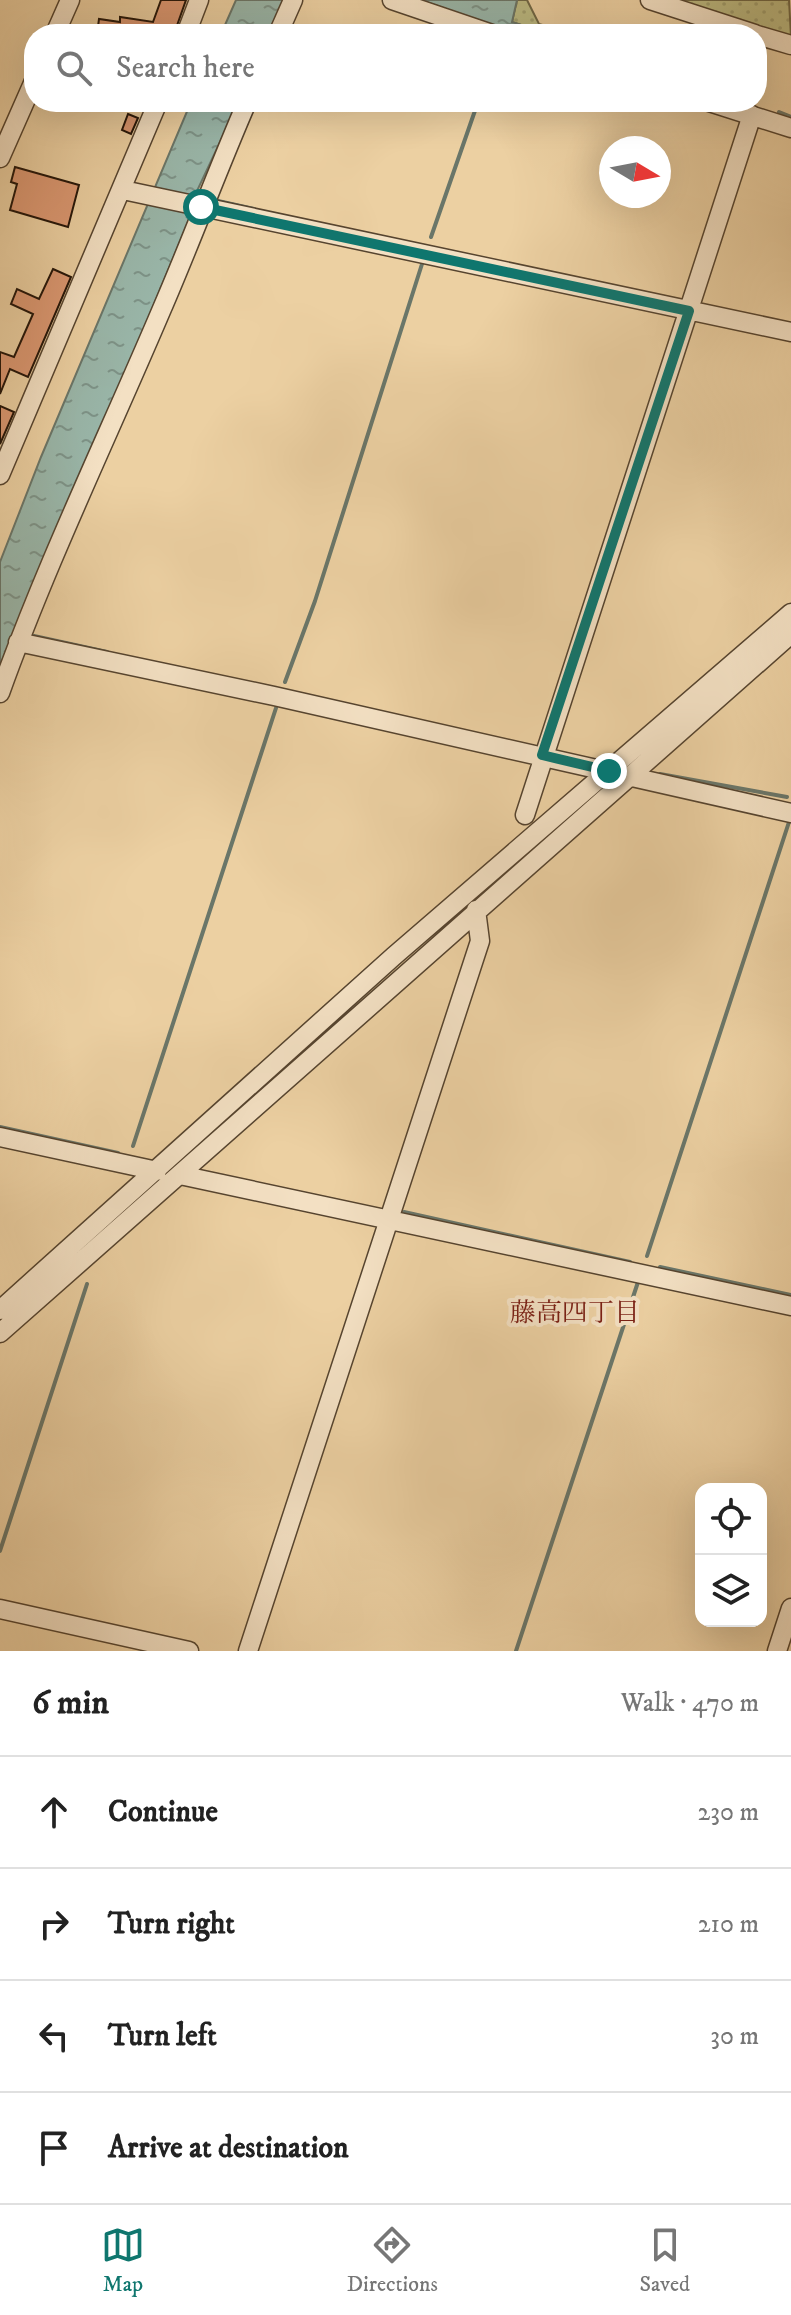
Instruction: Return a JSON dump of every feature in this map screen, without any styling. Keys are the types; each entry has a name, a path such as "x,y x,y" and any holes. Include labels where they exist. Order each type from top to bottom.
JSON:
{"street":[{"path":"59,24 70,0"},
{"path":"190,24 199,0"},
{"path":"282,24 293,0"},
{"path":"392,0 463,24"},
{"path":"650,0 725,24"},
{"path":"767,37 791,45"},
{"path":"0,158 24,104"},
{"path":"0,475 154,112"},
{"path":"0,693 70,512 163,307 197,206 242,112"},
{"path":"742,112 791,128"},
{"path":"525,815 752,115"},
{"path":"123,190 791,332"},
{"path":"0,1310 394,956 791,613"},
{"path":"0,1333 791,634"},
{"path":"18,642 542,755 791,813"},
{"path":"248,1651 480,941 476,910"},
{"path":"0,1137 157,1171"},
{"path":"180,1175 791,1306"},
{"path":"777,1651 791,1608"},
{"path":"0,1609 189,1651"}],"shaded area":[{"path":"517,0 527,0 539,24 518,24 512,22"},
{"path":"676,0 789,0 791,37 767,29 767,24 751,24"}],"water":[{"path":"236,0 285,0 274,24 225,24"},
{"path":"421,0 517,0 512,22 518,24 489,24"},
{"path":"187,112 234,112 188,210 191,215 0,676 0,562"}],"building":[{"path":"161,0 186,0 178,24 98,24 99,19 120,22 120,17 153,22"},
{"path":"128,114 138,118 131,134 122,130"},
{"path":"15,167 79,185 68,227 10,210 17,184 11,182"},
{"path":"53,269 71,277 28,377 10,369 0,394 0,352 14,357 33,314 11,304 17,289 39,299"},
{"path":"0,406 14,412 0,444"}],"waterway":[{"path":"431,237 475,112"},
{"path":"779,112 791,117"},
{"path":"218,201 254,209"},
{"path":"285,682 315,601 422,264"},
{"path":"34,636 107,652"},
{"path":"133,1146 276,708"},
{"path":"660,774 787,797"},
{"path":"647,1256 789,822"},
{"path":"0,1127 118,1153"},
{"path":"404,1212 630,1262"},
{"path":"660,1267 791,1295"},
{"path":"516,1651 638,1282"},
{"path":"0,1551 87,1284"}],"district":[{"name":"藤高四丁目","path":"575,1313"}],"route":[{"path":"201,207 689,311 542,755 609,771"}]}
